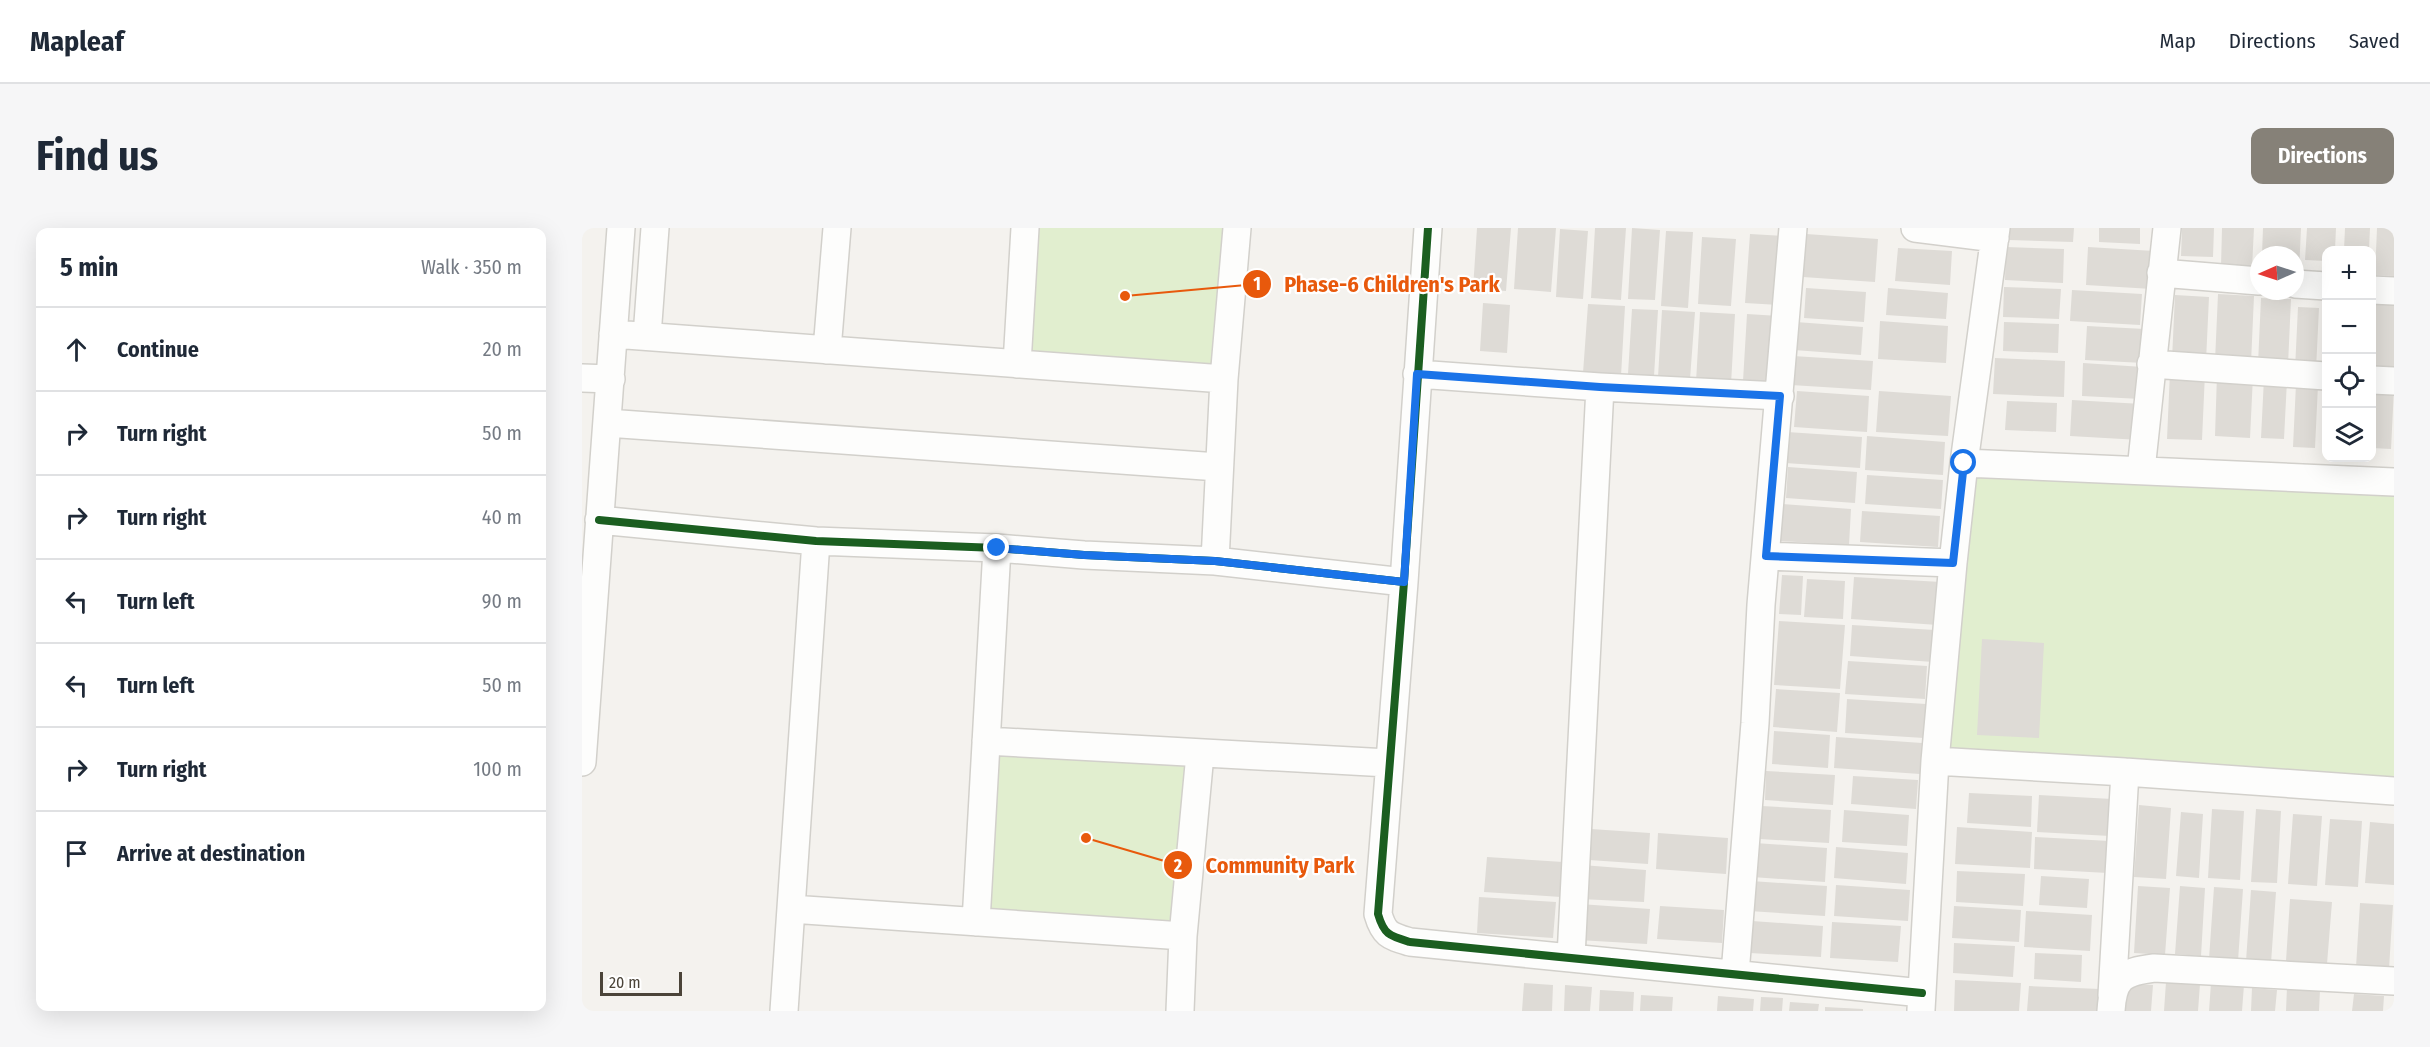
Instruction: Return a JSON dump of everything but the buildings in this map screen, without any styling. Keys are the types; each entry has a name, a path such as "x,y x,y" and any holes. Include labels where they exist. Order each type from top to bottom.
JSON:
{"street":[{"path":"582,762 621,228"},
{"path":"646,336 655,228"},
{"path":"827,350 837,228"},
{"path":"1017,364 1025,228"},
{"path":"1215,561 1224,379 1238,228"},
{"path":"1428,228 1378,914 1382,928 1391,937 1410,942 1735,974 1921,1002 1935,761 1953,563 1995,233 1915,228"},
{"path":"1735,974 1793,228"},
{"path":"2141,470 2167,228"},
{"path":"2161,273 2250,280"},
{"path":"2304,285 2322,286"},
{"path":"2376,290 2394,291"},
{"path":"613,334 1224,379"},
{"path":"2151,364 2322,376"},
{"path":"1417,374 1600,387 1780,396"},
{"path":"582,378 611,379"},
{"path":"2376,380 2394,381"},
{"path":"1571,957 1600,387"},
{"path":"607,423 1218,467"},
{"path":"1964,463 2394,482"},
{"path":"599,520 816,541 997,548 1084,555 1215,561 1404,582"},
{"path":"784,1011 816,541"},
{"path":"976,922 997,548"},
{"path":"1766,556 1953,563"},
{"path":"986,741 1388,763"},
{"path":"1180,1011 1183,936 1200,754"},
{"path":"1935,761 2125,771 2394,791"},
{"path":"2112,1003 2125,771"},
{"path":"791,909 1183,936"},
{"path":"2112,1003 2118,980 2131,971 2154,968 2394,981"}],"green space":[{"path":"1025,228 1236,228 1220,379 1017,364"},
{"path":"1964,463 2394,485 2394,791 1940,756"},
{"path":"986,741 1200,754 1183,936 976,922"}],"cycle path":[{"path":"1428,228 1378,914 1385,931 1410,942 1922,993"},
{"path":"599,520 816,541 997,548 1084,555 1215,561 1404,582"}],"place":[{"name":"Phase-6 Children's Park","path":"1125,296"},
{"name":"Community Park","path":"1086,838"}],"route":[{"path":"997,548 1084,555 1215,561 1404,582 1417,374 1600,387 1780,396 1766,556 1953,563 1964,463"}]}
